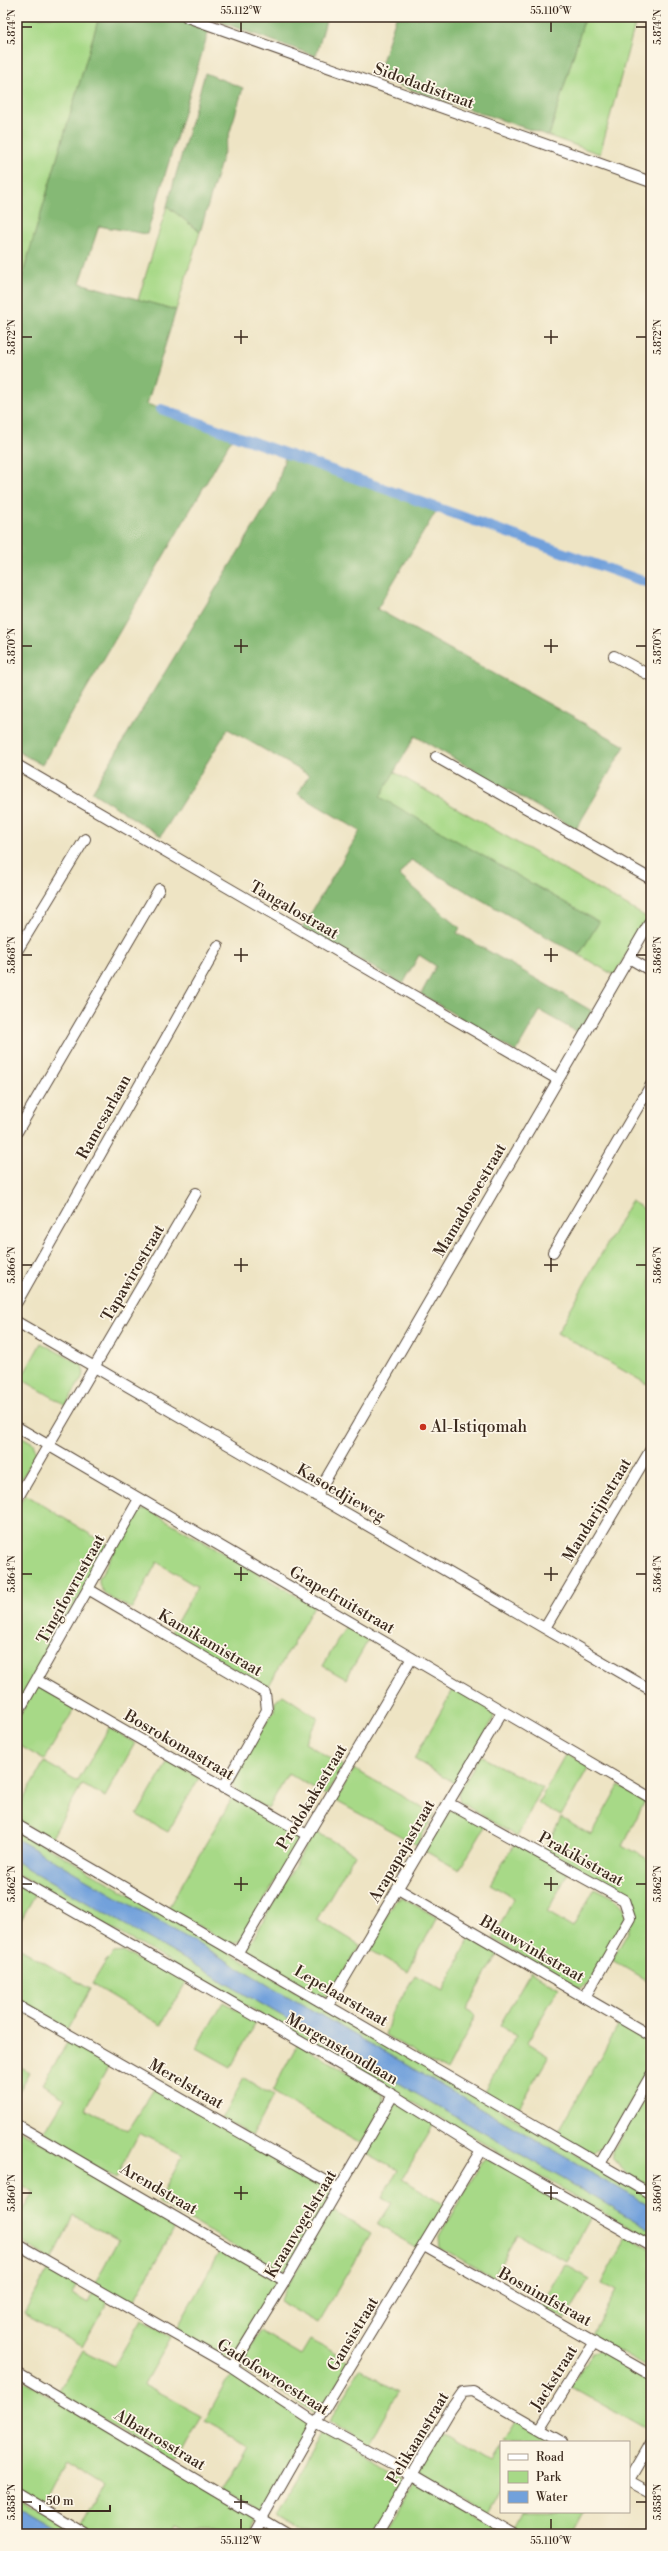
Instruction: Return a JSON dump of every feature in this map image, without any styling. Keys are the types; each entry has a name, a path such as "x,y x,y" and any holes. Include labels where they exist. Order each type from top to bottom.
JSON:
{"street":[{"name":"Sidodadistraat","path":"187,17 651,182"},
{"path":"614,656 651,676"},
{"path":"436,757 651,879"},
{"name":"Tangalostraat","path":"17,765 557,1079"},
{"path":"17,952 85,839"},
{"path":"17,1132 159,888"},
{"name":"Mamadosoestraat","path":"316,1496 557,1079 630,958 651,920"},
{"name":"Ramesarlaan","path":"17,1302 218,946"},
{"path":"630,958 651,971"},
{"path":"553,1252 651,1085"},
{"name":"Tapawirostraat","path":"17,1499 96,1367 196,1193"},
{"name":"Kasoedjieweg","path":"17,1322 651,1690"},
{"name":"Grapefruitstraat","path":"17,1427 651,1798"},
{"name":"Mandarijnstraat","path":"545,1628 651,1449"},
{"name":"Tingifowrustraat","path":"17,1714 139,1499"},
{"name":"Kamikamistraat","path":"88,1589 265,1693 267,1710 223,1788"},
{"name":"Prodokakastraat","path":"238,1952 412,1658"},
{"name":"Bosrokomastraat","path":"37,1680 307,1835"},
{"name":"Arapapajastraat","path":"328,2006 502,1712"},
{"name":"Prakikistraat","path":"448,1803 624,1900 629,1910 630,1918 585,1997"},
{"name":"Lepelaarstraat","path":"17,1825 238,1952 651,2194"},
{"name":"Morgenstondlaan","path":"17,1879 393,2095 481,2150 651,2246"},
{"name":"Blauwvinkstraat","path":"398,1889 651,2036"},
{"name":"Merelstraat","path":"17,2005 339,2189"},
{"path":"600,2164 651,2075"},
{"name":"Kraanvogelstraat","path":"232,2367 285,2281 393,2095"},
{"name":"Arendstraat","path":"17,2125 285,2281"},
{"name":"Gansistraat","path":"253,2534 316,2423 481,2150"},
{"name":"Gadofowroestraat","path":"17,2244 232,2367 316,2423 413,2475 514,2534"},
{"name":"Bosnimfstraat","path":"424,2246 651,2375"},
{"name":"Jackstraat","path":"540,2429 594,2342"},
{"name":"Albatrosstraat","path":"17,2373 176,2466 261,2520 287,2534"},
{"name":"Pelikaanstraat","path":"378,2534 451,2409 463,2392 473,2391 560,2441"},
{"path":"630,2478 651,2442"},
{"path":"630,2481 651,2493"},
{"path":"17,2493 85,2534"}],"green space":[{"path":"17,17 99,17 17,294"},
{"path":"99,17 175,17 209,30 147,234 99,226 80,283 176,310 147,404 234,435 42,765 17,751 17,294"},
{"path":"206,17 327,17 316,56"},
{"path":"396,17 585,17 549,136 377,78"},
{"path":"585,17 637,17 600,154 549,136"},
{"path":"205,73 243,88 200,232 167,206"},
{"path":"167,206 200,232 176,310 138,300"},
{"path":"286,453 438,508 377,609 625,746 576,829 415,736 380,797 599,922 579,955 411,860 399,875 460,928 457,933 592,1011 579,1033 540,1011 516,1052 421,994 436,966 419,955 403,984 302,928 360,831 298,794 309,775 228,729 161,836 92,792 276,490"},
{"path":"394,772 648,918 614,975 579,955 599,922 379,797"},
{"path":"631,1201 651,1213 651,1377 647,1384 557,1333"},
{"path":"41,1343 82,1365 84,1374 66,1405 21,1379"},
{"path":"17,1434 33,1443 37,1453 17,1487"},
{"path":"25,1494 109,1546 17,1706 17,1509"},
{"path":"147,1509 314,1606 267,1689 171,1632 197,1587 157,1562 132,1609 105,1594 102,1590 99,1579 135,1512"},
{"path":"346,1626 369,1639 346,1679 323,1666"},
{"path":"40,1687 76,1706 44,1760 17,1744 17,1720 35,1689"},
{"path":"454,1688 486,1706 494,1713 493,1720 455,1783 414,1759"},
{"path":"283,1695 318,1718 305,1743 343,1766 326,1795 288,1773 268,1809 239,1793 232,1784 231,1778 274,1711 275,1702"},
{"path":"109,1728 135,1743 105,1797 82,1784 51,1839 17,1820 17,1811 44,1762 78,1781"},
{"path":"566,1753 589,1766 561,1816 538,1803"},
{"path":"480,1756 542,1788 517,1837 460,1802 458,1793"},
{"path":"169,1760 199,1778 168,1832 137,1815"},
{"path":"354,1769 434,1814 417,1845 336,1801"},
{"path":"619,1785 645,1801 623,1845 651,1861 651,1978 649,1982 612,1960 627,1934 634,1914 627,1899 543,1852 561,1818 591,1835"},
{"path":"233,1797 291,1831 298,1837 299,1842 240,1941 229,1944 168,1908"},
{"path":"455,1810 485,1826 459,1870 425,1851 447,1812"},
{"path":"17,1829 651,2198 651,2207 17,1839"},
{"path":"315,1831 355,1854 317,1919 360,1945 333,1992 326,1997 319,1996 246,1951"},
{"path":"515,1843 568,1873 547,1912 573,1927 595,1888 619,1902 625,1911 626,1917 590,1982 581,1988 574,1987 493,1939 514,1898 490,1884"},
{"path":"17,1862 651,2230 651,2240 17,1874"},
{"path":"17,1882 36,1893 17,1927"},
{"path":"402,1898 437,1917 408,1972 367,1948 395,1901"},
{"path":"471,1936 499,1953 466,2009 476,2015 447,2071 385,2035 391,2015 415,1975 443,1991"},
{"path":"17,1947 90,1989 67,2030 17,2001"},
{"path":"125,1952 137,1960 149,1958 188,1979 161,2025 92,1984 106,1961 114,1953"},
{"path":"530,1972 559,1988 527,2042 549,2056 517,2111 484,2092 517,2035 500,2025"},
{"path":"223,2002 257,2020 231,2067 197,2048"},
{"path":"17,2009 27,2015 17,2033"},
{"path":"620,2023 651,2041 651,2067 605,2146 593,2153 557,2134"},
{"path":"70,2038 111,2062 85,2108 127,2131 154,2088 330,2190 331,2197 288,2268 277,2271 158,2202 183,2155 139,2133 116,2178 42,2137 65,2098 43,2084"},
{"path":"298,2043 383,2093 385,2104 361,2143 272,2092"},
{"path":"17,2065 30,2072 17,2095"},
{"path":"244,2078 273,2096 252,2136 222,2119"},
{"path":"651,2082 651,2188 625,2172 613,2159 613,2151"},
{"path":"398,2102 435,2122 402,2179 446,2205 420,2249 378,2225 392,2203 382,2197 397,2170 365,2152 392,2104"},
{"path":"17,2129 179,2220 131,2306 94,2285 118,2240 74,2216 52,2260 17,2239 17,2221 34,2192 17,2182"},
{"path":"487,2158 592,2215 566,2262 517,2234 493,2278 440,2247 439,2236 482,2162"},
{"path":"331,2210 371,2233 318,2323 279,2301"},
{"path":"627,2236 651,2249 651,2370 591,2336 616,2291 601,2283"},
{"path":"222,2247 275,2279 276,2287 234,2357 228,2359 175,2332"},
{"path":"565,2265 589,2279 565,2319 541,2306"},
{"path":"49,2268 77,2284 72,2294 88,2303 93,2293 108,2301 82,2347 24,2314"},
{"path":"141,2320 170,2337 144,2384 202,2415 178,2460 174,2462 58,2393 83,2350 114,2366"},
{"path":"260,2331 301,2355 310,2340 351,2362 317,2414 244,2369 242,2362"},
{"path":"601,2351 651,2379 651,2432 571,2387 592,2353"},
{"path":"359,2369 398,2392 368,2445 330,2421"},
{"path":"232,2376 308,2418 312,2425 261,2512 222,2490 248,2445 205,2421 227,2381"},
{"path":"19,2378 255,2519 252,2534 188,2534 175,2527 171,2534 93,2534 80,2527 104,2484 66,2461 44,2504 17,2489 17,2382"},
{"path":"517,2420 553,2441 505,2441"},
{"path":"324,2432 404,2476 373,2534 301,2534 276,2519 274,2515 320,2434"},
{"path":"443,2433 492,2462 500,2449 500,2493 488,2514 422,2476 421,2467"},
{"path":"414,2482 417,2482 508,2534 381,2534"},
{"path":"17,2496 81,2534 67,2534 17,2505"},
{"path":"523,2513 584,2513 573,2534 524,2534 515,2529"}],"water":[{"path":"17,1839 651,2207 651,2230 17,1862"},
{"path":"17,2505 67,2534 28,2534 17,2528"}],"waterway":[{"path":"161,409 651,584"}],"place":[{"name":"Al-Istiqomah","path":"423,1427"}]}
